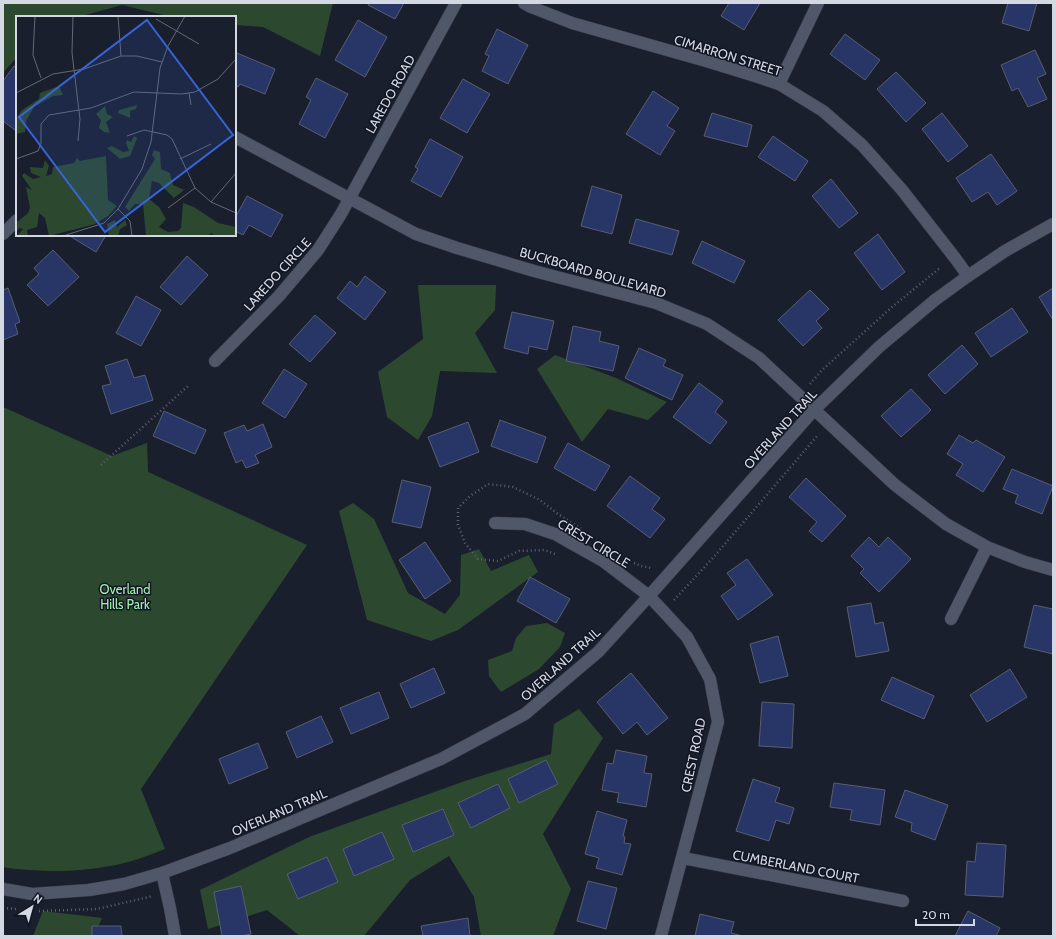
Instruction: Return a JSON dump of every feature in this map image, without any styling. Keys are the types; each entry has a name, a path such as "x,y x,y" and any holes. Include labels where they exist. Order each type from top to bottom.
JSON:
{"street":[{"name":"LAREDO ROAD","path":"350,198 456,3"},
{"name":"CIMARRON STREET","path":"524,3 572,23 713,63 779,84 823,111 862,145 902,190 968,276"},
{"path":"779,84 818,3"},
{"name":"BUCKBOARD BOULEVARD","path":"236,138 416,234 534,271 656,303 707,324 759,358 895,485 946,524 987,547 1025,562 1053,570"},
{"name":"LAREDO CIRCLE","path":"215,361 279,296 318,250 350,198"},
{"path":"3,234 16,221"},
{"name":"OVERLAND TRAIL","path":"3,889 32,894 89,890 124,884 162,873 230,848 441,759 525,714 598,652 814,410 879,347 935,300 968,276 1005,251 1053,224"},
{"name":"CREST CIRCLE","path":"495,523 525,524 555,534 603,562 649,596"},
{"path":"952,619 987,547"},
{"name":"CREST ROAD","path":"649,596 687,637 710,679 718,722 661,936"},
{"name":"CUMBERLAND COURT","path":"683,858 903,901"},
{"path":"162,873 175,936"}],"path":[{"path":"799,396 821,371 892,307 941,267"},
{"path":"100,465 188,386"},
{"path":"665,613 676,597 712,558 828,423"}],"green space":[{"path":"3,3 333,3 320,56 263,27 236,25 236,16 168,16 122,5 82,16 16,16 16,58 3,73"},
{"path":"418,285 496,285 495,310 475,333 497,373 440,371 432,416 418,440 387,417 378,372 423,339"},
{"path":"555,355 616,378 667,402 648,420 608,409 582,442 537,369"},
{"name":"Overland Hills Park","path":"3,407 112,456 147,443 148,472 307,545 141,789 165,849 145,857 100,868 70,871 40,871 3,867"},
{"path":"353,503 374,519 408,593 445,614 460,595 461,555 479,549 491,571 529,555 538,572 458,630 431,641 367,620 339,511"},
{"path":"547,623 565,633 560,647 539,669 501,692 489,676 488,660 512,651 516,638 526,626"},
{"path":"579,709 603,738 543,834 571,889 553,936 481,936 474,897 449,856 410,880 364,936 300,936 267,910 208,929 200,890 309,837 465,781 551,754 554,724"},
{"path":"43,911 102,918 94,936 33,936"}],"building":[{"path":"369,3 404,3 395,19 368,5"},
{"path":"729,3 760,3 744,30 721,16"},
{"path":"1008,3 1037,3 1029,31 1002,23"},
{"path":"358,20 387,37 365,77 335,60"},
{"path":"497,29 528,45 508,84 482,71 489,56 485,54"},
{"path":"845,34 880,60 865,80 830,54"},
{"path":"1035,50 1046,74 1037,78 1047,99 1028,107 1018,88 1012,91 1001,65"},
{"path":"237,53 275,69 265,94 240,84 238,87 236,86"},
{"path":"14,66 16,67 15,130 3,121 3,81"},
{"path":"896,72 926,103 906,122 877,89"},
{"path":"316,78 348,94 325,138 299,124 311,100 306,97"},
{"path":"463,79 490,94 467,133 440,118"},
{"path":"653,91 679,108 667,126 675,131 660,155 626,134"},
{"path":"712,113 752,125 747,147 704,136"},
{"path":"942,113 968,146 948,162 922,129"},
{"path":"773,136 808,161 795,181 758,157"},
{"path":"430,139 463,157 441,197 411,181 418,169 415,167"},
{"path":"991,154 1017,191 997,205 988,192 972,202 956,178"},
{"path":"831,179 858,213 839,228 812,196"},
{"path":"592,186 622,195 612,234 581,226"},
{"path":"247,196 283,215 271,237 249,225 243,235 236,232 236,216"},
{"path":"636,219 679,231 672,255 629,243"},
{"path":"878,234 905,272 882,290 854,253"},
{"path":"70,236 105,236 96,252"},
{"path":"702,241 745,261 734,283 692,263"},
{"path":"53,250 79,277 48,306 27,285 39,274 34,268"},
{"path":"187,256 208,275 181,305 160,287"},
{"path":"365,276 386,292 365,320 337,298 350,281 357,287"},
{"path":"8,288 20,322 15,324 18,334 3,340 3,290"},
{"path":"1053,288 1053,320 1039,297"},
{"path":"810,290 829,309 816,321 822,328 803,346 778,320"},
{"path":"136,296 161,310 141,346 116,333"},
{"path":"1012,308 1028,332 991,357 975,333"},
{"path":"512,312 554,321 547,350 529,346 528,354 504,348"},
{"path":"315,315 336,333 310,362 289,344"},
{"path":"573,326 601,332 599,341 619,346 613,371 566,361"},
{"path":"962,345 978,364 945,394 928,375"},
{"path":"639,348 666,360 663,366 683,375 672,400 625,378"},
{"path":"127,359 134,378 145,375 153,400 111,414 102,386 111,384 105,366"},
{"path":"284,369 307,384 285,418 262,403"},
{"path":"699,383 723,401 715,412 727,422 710,444 673,417"},
{"path":"911,389 931,410 901,437 881,416"},
{"path":"164,411 206,430 195,454 153,436"},
{"path":"500,420 546,437 537,463 491,446"},
{"path":"468,422 479,452 440,467 428,437"},
{"path":"263,424 272,447 255,455 259,463 246,468 242,460 236,463 224,433 244,425 247,431"},
{"path":"959,435 973,443 976,440 1005,457 983,492 956,475 963,464 947,454"},
{"path":"568,443 610,466 595,491 554,468"},
{"path":"1012,469 1053,486 1042,514 1015,503 1018,495 1003,489"},
{"path":"630,476 660,498 652,509 665,519 650,538 607,506"},
{"path":"806,478 846,516 822,542 809,531 817,522 789,497"},
{"path":"402,480 431,487 421,528 392,522"},
{"path":"869,537 879,547 888,537 911,559 879,592 860,573 864,569 851,556"},
{"path":"425,542 451,581 425,599 399,560"},
{"path":"747,559 773,595 738,620 721,596 736,585 727,573"},
{"path":"530,577 570,599 556,623 517,601"},
{"path":"871,603 875,624 883,622 889,651 856,657 847,607"},
{"path":"1034,605 1053,609 1053,654 1024,647"},
{"path":"778,636 788,676 760,683 750,644"},
{"path":"434,668 445,693 411,708 400,684"},
{"path":"1010,669 1027,697 987,722 970,695"},
{"path":"631,673 668,718 647,735 637,722 623,734 597,702"},
{"path":"892,677 934,696 924,719 881,700"},
{"path":"379,692 389,718 351,734 340,708"},
{"path":"762,702 794,704 792,748 759,746"},
{"path":"321,716 333,742 297,758 286,732"},
{"path":"258,743 268,768 229,784 219,759"},
{"path":"616,750 647,756 644,773 652,774 646,807 617,802 619,793 602,790 607,763 613,764"},
{"path":"546,760 558,784 519,803 508,779"},
{"path":"753,779 780,788 775,802 794,808 789,824 776,820 769,841 736,831"},
{"path":"834,783 885,790 880,825 850,820 852,810 830,807"},
{"path":"498,784 510,808 471,828 458,803"},
{"path":"905,790 948,805 935,840 911,831 912,823 895,817"},
{"path":"443,809 454,835 413,852 402,825"},
{"path":"597,811 627,820 623,836 625,837 624,843 631,844 622,875 596,868 599,858 585,854"},
{"path":"382,832 394,859 354,876 343,849"},
{"path":"977,843 1006,845 1003,897 965,895 967,861 975,862"},
{"path":"327,857 338,882 298,899 287,874"},
{"path":"588,881 617,888 606,929 577,921"},
{"path":"241,886 251,934 240,936 222,936 214,892"},
{"path":"968,911 1000,928 996,936 955,936"},
{"path":"700,914 734,922 731,933 743,936 695,936"},
{"path":"468,918 470,936 423,936 421,926"},
{"path":"92,926 121,926 122,936 92,936"}]}
